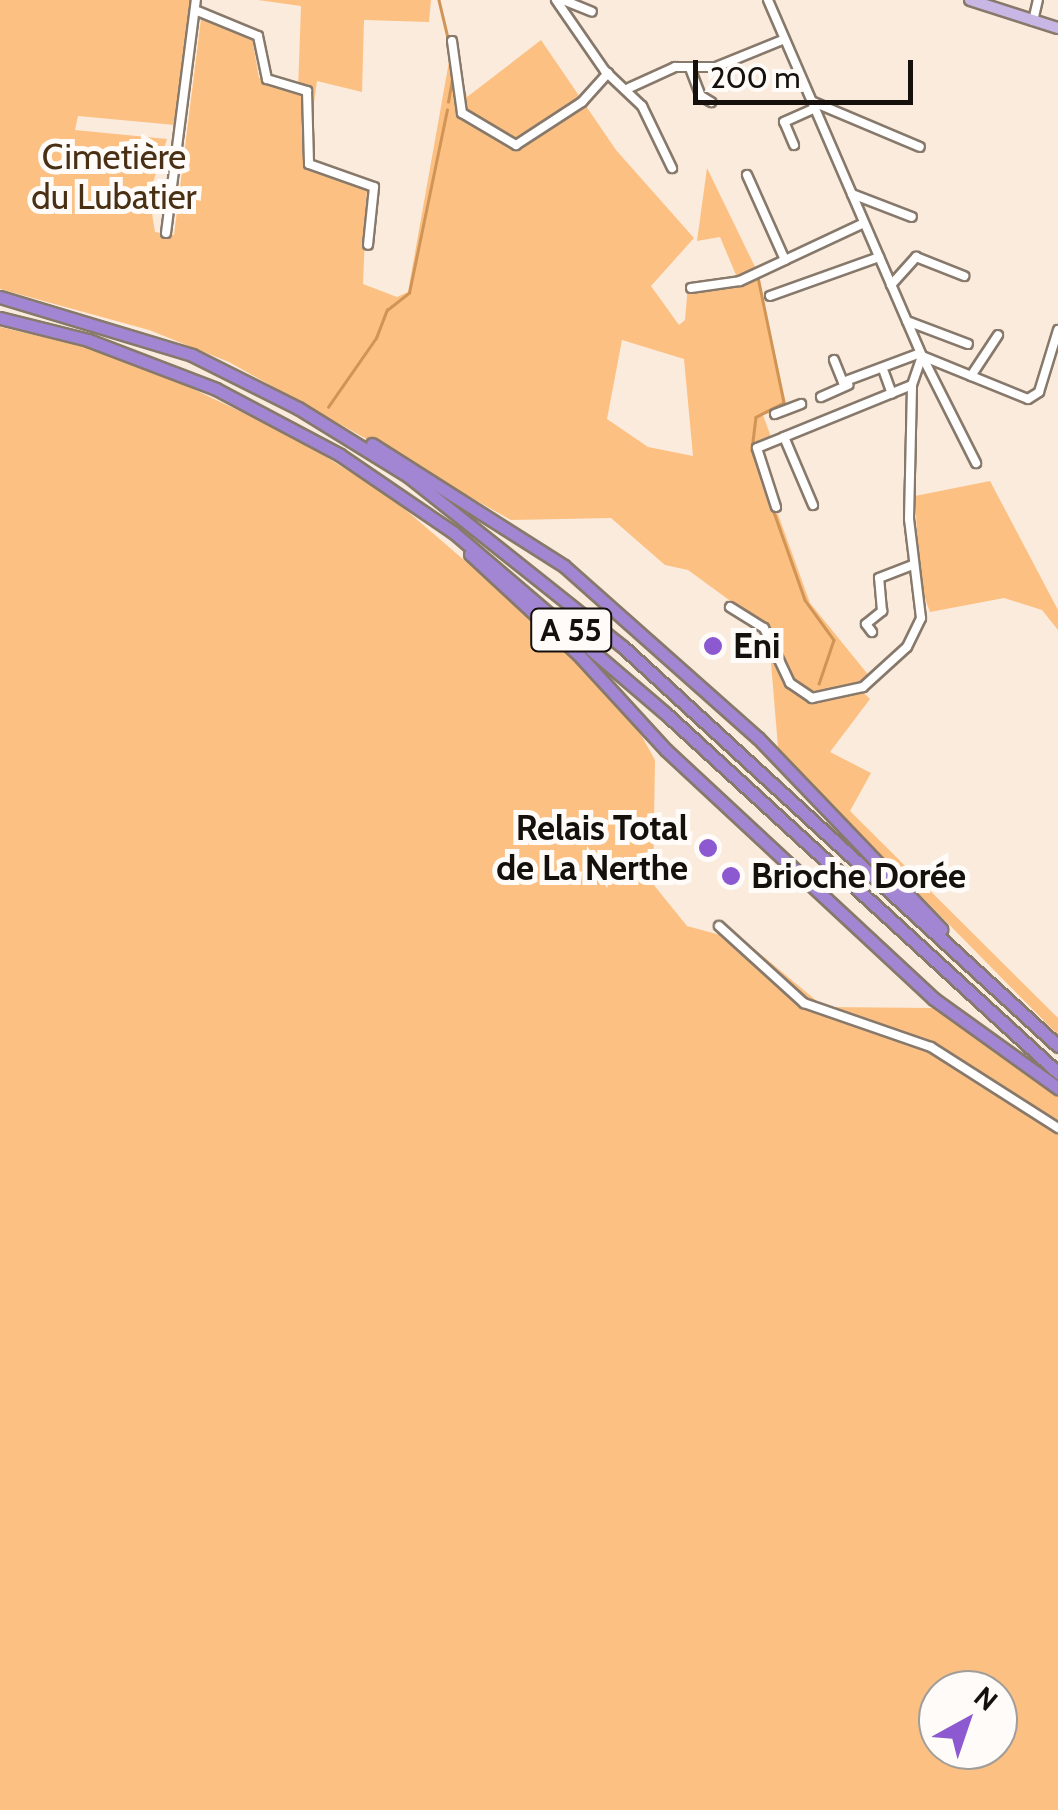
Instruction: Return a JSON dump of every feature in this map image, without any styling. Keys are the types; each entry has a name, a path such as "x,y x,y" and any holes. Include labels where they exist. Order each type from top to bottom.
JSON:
{"highway":[{"name":"A 55","path":"0,297 192,356 370,450 522,562 1058,1045"},
{"name":"A 55","path":"0,318 88,340 216,389 394,490 563,623 1058,1073"},
{"path":"192,356 337,423 564,566 758,738 1058,1045"},
{"path":"394,490 555,632 666,750 934,999 1058,1088"}],"main road":[{"path":"970,0 1058,28"}],"street":[{"path":"560,0 592,12"},
{"path":"560,0 608,72 630,88 672,168"},
{"path":"580,7 590,0"},
{"path":"768,0 921,354 976,462"},
{"path":"1033,21 1038,0"},
{"path":"166,233 196,5 258,36 267,79 307,91 307,162 374,187 368,245"},
{"path":"630,88 675,67 716,66 784,39"},
{"path":"452,42 462,113 516,145 582,102 608,72"},
{"path":"690,68 701,96 711,102"},
{"path":"794,145 784,122 813,104"},
{"path":"813,104 920,147"},
{"path":"746,175 785,260"},
{"path":"852,194 912,217"},
{"path":"690,288 740,281 864,223"},
{"path":"891,286 916,257 964,276"},
{"path":"770,296 879,258"},
{"path":"907,321 968,344"},
{"path":"834,360 843,382 921,354 1028,399 1039,392 1058,330"},
{"path":"972,376 998,335"},
{"path":"730,607 772,638 799,692 818,699 840,696 879,678 907,647 921,618 914,565 912,386 921,354"},
{"path":"870,378 896,368"},
{"path":"884,372 892,394"},
{"path":"821,396 848,386"},
{"path":"776,507 757,448 912,386"},
{"path":"835,391 844,413"},
{"path":"774,414 801,404"},
{"path":"788,409 797,432"},
{"path":"784,437 813,505"},
{"path":"872,632 866,624 882,610 879,578 914,565"},
{"path":"720,926 804,1003 930,1047 1058,1128"}],"green space":[{"name":"Cimetière du Lubatier","path":"0,0 193,0 175,125 78,116 75,130 167,139 149,195 155,232 174,235 201,19 252,38 259,78 298,91 301,6 258,0 431,0 429,22 364,20 362,92 317,81 305,168 367,188 363,284 397,297 408,292 453,39 467,97 541,40 616,150 694,238 651,286 679,325 685,320 688,285 736,275 720,237 697,241 707,168 757,271 787,408 763,415 771,437 753,445 810,603 870,677 843,691 806,693 795,684 773,632 688,570 665,565 611,518 511,520 229,362 149,330 0,289","holes":["622,340 684,359 693,456 648,447 607,419"]},
{"path":"0,327 95,349 178,382 293,436 393,499 562,644 640,733 655,760 653,884 687,926 746,942 824,1007 933,1008 1058,1093 1058,1810 0,1810"},
{"path":"990,481 1058,610 1058,630 1042,610 1004,598 930,612 920,585 915,496"},
{"path":"769,639 791,689 805,699 863,692 870,699 830,752 871,773 850,811 1058,1018 1058,1035 787,760 778,747"}],"waterway":[{"path":"439,0 449,42"},
{"path":"448,102 453,74"},
{"path":"328,407 376,338 387,310 409,293 447,110"},
{"path":"758,277 784,403 756,417 752,450 805,600 834,640 819,684"}],"place":[{"name":"Eni","path":"713,646"},
{"name":"Relais Total de La Nerthe","path":"708,848"},
{"name":"Brioche Dorée","path":"731,876"}]}
